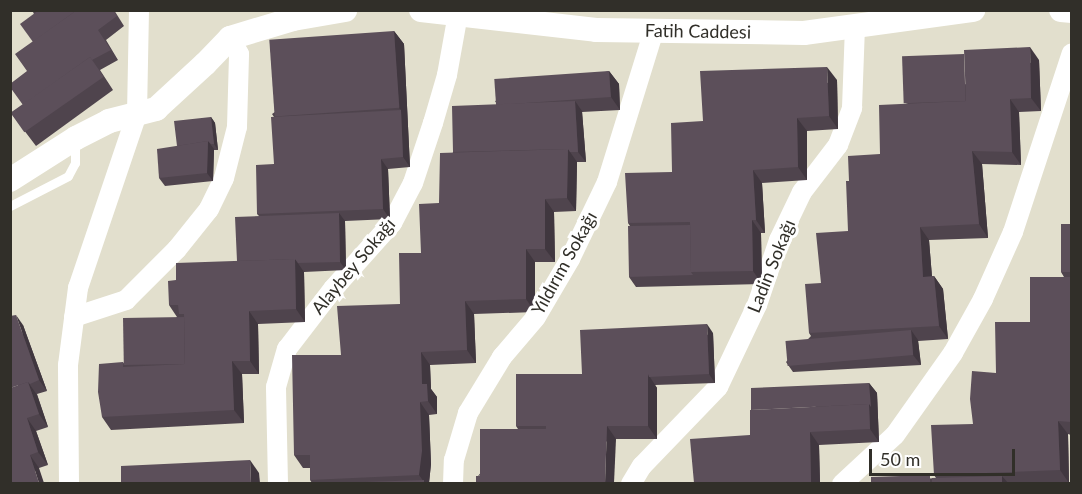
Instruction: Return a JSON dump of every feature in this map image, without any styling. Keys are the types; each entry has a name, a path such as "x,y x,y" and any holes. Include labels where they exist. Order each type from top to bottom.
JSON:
{"street":[{"path":"69,483 68,364 78,288 137,114 139,10"},
{"path":"10,180 76,138 109,121 156,109 230,38 293,19 345,10"},
{"name":"Fatih Caddesi","path":"422,10 596,30 804,33 973,10"},
{"path":"1061,10 1071,11"},
{"name":"Alaybey Sokağı","path":"278,483 276,387 287,349 333,289 392,223 408,193 447,75 458,14"},
{"name":"Ladin Sokağı","path":"631,483 642,466 718,387 757,305 779,240 802,192 838,145 852,108 855,26"},
{"name":"Yıldırım Sokağı","path":"453,483 454,460 468,413 502,357 536,317 570,259 607,182 654,30"},
{"path":"74,317 126,300 177,249 209,209 224,178 237,127 239,54 230,38"},
{"path":"842,483 895,435 953,353 983,299 1013,231 1071,53"}],"lane":[{"path":"10,206 68,176 75,163 76,138"}],"building":[{"path":"39,10 77,10 33,42 20,24"},
{"path":"77,10 113,10 117,16 98,30 111,50 92,60 90,57 23,105 10,87 10,84 27,71 15,54"},
{"path":"394,31 399,108 275,117 269,40"},
{"path":"1030,47 1031,98 1010,99 1012,152 972,151 979,224 920,227 923,277 934,276 939,326 809,333 805,284 821,283 816,233 848,231 846,181 849,181 848,156 880,154 879,105 966,101 964,50"},
{"path":"964,54 966,101 904,103 902,56"},
{"path":"90,57 104,77 24,132 11,113"},
{"path":"827,67 829,116 797,118 798,167 753,170 756,220 752,220 753,271 691,272 690,222 628,223 625,173 672,172 671,123 703,121 700,71"},
{"path":"609,71 611,97 496,105 494,79"},
{"path":"575,101 578,152 570,152 568,149 453,152 452,106"},
{"path":"401,110 403,157 381,159 383,209 257,214 256,165 274,164 271,117"},
{"path":"211,117 214,144 208,141 177,146 174,121"},
{"path":"208,141 207,173 159,178 157,149"},
{"path":"568,149 567,198 545,199 545,249 526,249 526,299 465,301 467,350 421,352 422,384 427,384 428,401 420,402 422,451 419,475 310,480 310,455 294,455 292,355 341,355 337,306 400,304 399,253 421,253 419,204 439,203 440,153"},
{"path":"339,213 340,262 298,263 295,259 237,261 235,217"},
{"path":"1061,224 1071,224 1071,272 1061,272"},
{"path":"690,225 691,272 693,275 629,277 628,226"},
{"path":"295,259 296,309 249,311 250,361 232,361 234,410 102,417 98,392 99,364 123,362 123,367 185,364 184,314 179,314 178,305 169,305 168,281 176,280 176,263"},
{"path":"1030,277 1071,277 1071,322 1030,322"},
{"path":"16,315 39,380 10,388 10,316"},
{"path":"184,317 185,364 124,365 123,318"},
{"path":"995,322 1071,322 1071,422 1058,421 1060,470 934,475 931,425 973,424 970,399 972,371 996,373"},
{"path":"707,324 709,374 649,377 648,374 582,374 580,330"},
{"path":"911,330 913,355 788,366 785,341"},
{"path":"516,374 648,374 648,426 607,426 605,483 476,483 476,476 544,475 546,426 516,426"},
{"path":"28,382 39,414 27,418 38,452 30,455 39,483 10,483 10,388"},
{"path":"869,383 871,407 869,404 751,410 751,388"},
{"path":"869,404 870,429 810,432 811,482 694,483 690,439 750,435 750,410"},
{"path":"480,429 546,429 546,476 480,476"},
{"path":"250,460 251,483 121,483 121,466"},
{"path":"930,475 930,483 871,483 871,477"},
{"path":"1002,476 1002,483 932,483 932,478"},
{"path":"424,480 424,483 335,483"}]}
